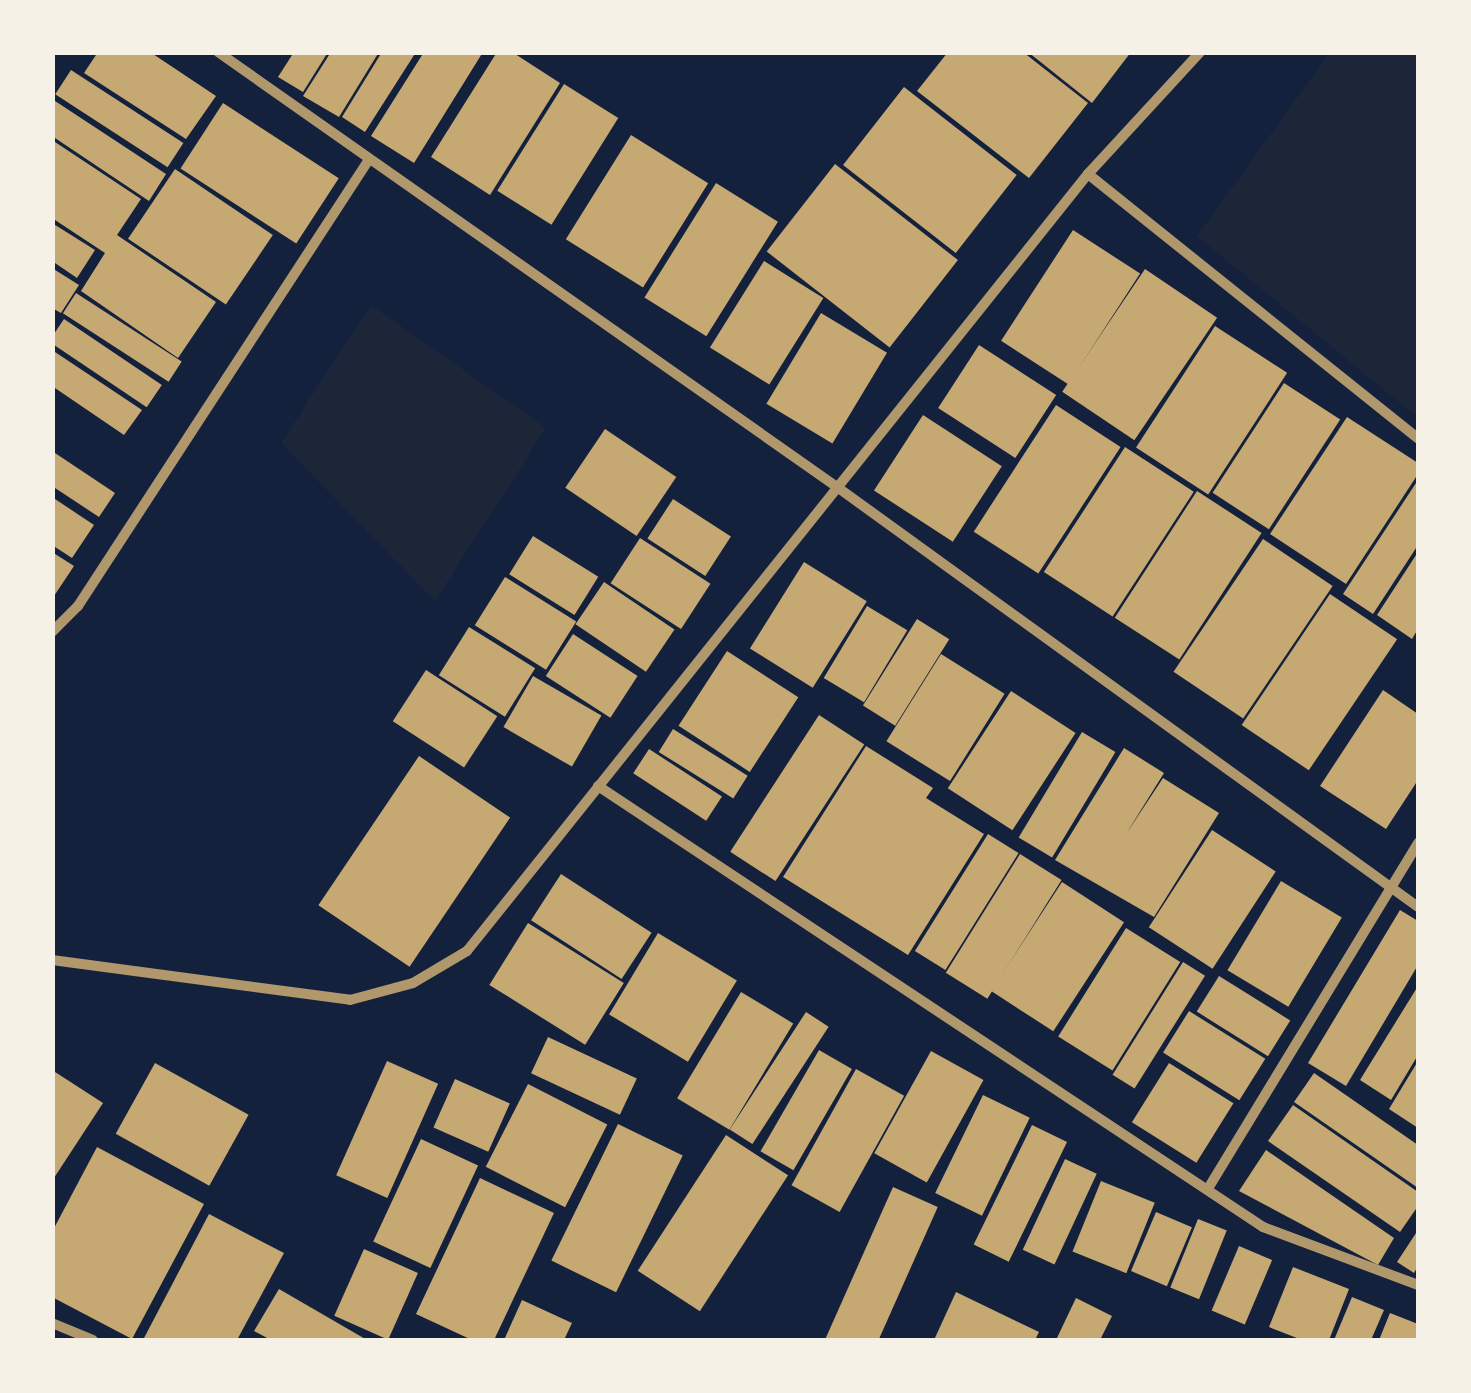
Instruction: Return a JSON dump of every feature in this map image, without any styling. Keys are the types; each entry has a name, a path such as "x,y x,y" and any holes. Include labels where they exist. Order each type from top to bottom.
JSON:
{"street":[{"path":"218,52 368,161 837,486 1418,907"},
{"path":"52,960 350,1000 414,983 468,951 1088,174 1200,52"},
{"path":"52,632 78,606 368,161"},
{"path":"1088,174 1418,438"},
{"path":"598,786 1209,1187 1263,1228 1418,1285"},
{"path":"1209,1187 1418,843"},
{"path":"52,1323 94,1340"}],"shaded area":[{"path":"1330,52 1418,53 1418,418 1197,236"},
{"path":"371,305 546,428 435,601 281,443"}],"building":[{"path":"98,52 150,52 216,96 186,139 84,73"},
{"path":"294,52 328,52 303,92 278,77"},
{"path":"331,52 379,52 339,117 303,96"},
{"path":"382,52 416,52 365,132 342,117"},
{"path":"424,52 483,52 414,163 371,136"},
{"path":"497,52 512,52 560,83 490,195 431,157"},
{"path":"948,52 1023,52 1088,103 1029,178 917,91"},
{"path":"1028,52 1131,52 1092,103"},
{"path":"71,70 183,143 168,167 55,94"},
{"path":"564,84 618,118 552,225 497,191"},
{"path":"904,87 1017,175 956,253 843,165"},
{"path":"52,99 166,174 149,201 52,136"},
{"path":"223,103 339,178 296,244 181,168"},
{"path":"631,135 708,183 643,288 566,239"},
{"path":"52,140 141,199 117,235 216,302 178,358 81,291 105,253 52,218"},
{"path":"835,164 958,260 890,348 767,251"},
{"path":"175,169 273,235 226,305 128,239"},
{"path":"716,183 778,222 706,336 644,297"},
{"path":"52,223 95,250 77,278 52,261"},
{"path":"1073,230 1140,274 1068,384 1001,341"},
{"path":"764,261 823,298 769,385 710,348"},
{"path":"52,268 79,285 61,313 52,308"},
{"path":"1145,269 1217,318 1134,440 1062,392"},
{"path":"76,293 182,362 169,382 63,313"},
{"path":"821,313 887,353 832,444 766,404"},
{"path":"64,319 162,385 147,407 52,343"},
{"path":"1215,326 1287,373 1208,494 1136,448"},
{"path":"979,345 1056,395 1015,458 938,408"},
{"path":"52,350 142,410 124,435 52,386"},
{"path":"1284,383 1340,419 1269,529 1213,493"},
{"path":"1056,405 1121,447 1038,574 974,532"},
{"path":"923,415 1002,466 953,542 874,490"},
{"path":"1347,417 1418,463 1418,474 1346,584 1270,534"},
{"path":"605,429 676,477 637,536 565,488"},
{"path":"1125,447 1194,492 1113,617 1044,572"},
{"path":"52,451 115,493 99,517 52,486"},
{"path":"1418,480 1418,545 1373,614 1343,594"},
{"path":"1197,491 1262,533 1179,660 1115,618"},
{"path":"52,497 94,525 72,558 52,545"},
{"path":"673,499 731,537 705,576 647,538"},
{"path":"533,536 598,577 574,615 509,574"},
{"path":"640,538 710,584 681,629 611,583"},
{"path":"1263,539 1333,586 1243,719 1174,672"},
{"path":"52,552 74,566 52,599"},
{"path":"1418,552 1418,629 1412,639 1377,615"},
{"path":"804,562 867,601 813,688 750,649"},
{"path":"505,577 576,622 546,670 475,625"},
{"path":"604,582 674,630 646,672 575,624"},
{"path":"1330,594 1397,639 1309,770 1242,725"},
{"path":"867,606 907,630 864,702 824,678"},
{"path":"917,619 949,639 895,726 863,706"},
{"path":"469,627 535,668 505,717 439,675"},
{"path":"573,634 638,676 610,718 546,676"},
{"path":"727,651 798,697 750,772 679,726"},
{"path":"941,654 1005,694 950,781 886,741"},
{"path":"426,670 497,716 464,767 393,721"},
{"path":"533,676 601,716 572,767 504,727"},
{"path":"1383,690 1418,714 1418,780 1386,829 1320,786"},
{"path":"1011,691 1076,733 1012,830 948,788"},
{"path":"819,715 864,744 776,881 730,852"},
{"path":"673,729 748,776 733,799 659,752"},
{"path":"1082,732 1115,752 1052,858 1019,837"},
{"path":"866,746 933,788 926,798 984,834 908,955 783,877"},
{"path":"1124,748 1164,773 1126,834 1163,778 1219,813 1154,917 1055,860"},
{"path":"649,749 722,796 706,821 633,773"},
{"path":"419,756 510,818 410,967 318,905"},
{"path":"1212,830 1276,871 1213,969 1149,927"},
{"path":"988,834 1019,853 945,970 915,951"},
{"path":"1020,854 1062,880 987,999 946,973"},
{"path":"561,874 652,933 622,979 531,920"},
{"path":"1281,881 1342,918 1288,1007 1227,970"},
{"path":"1062,882 1124,922 1053,1031 991,991"},
{"path":"1400,910 1418,921 1418,965 1346,1086 1308,1063"},
{"path":"528,923 624,983 585,1045 489,985"},
{"path":"1126,928 1180,962 1112,1070 1058,1037"},
{"path":"658,933 737,980 688,1062 609,1014"},
{"path":"1183,962 1205,976 1135,1089 1113,1075"},
{"path":"1219,976 1290,1021 1268,1056 1197,1012"},
{"path":"1418,986 1418,1055 1391,1100 1360,1080"},
{"path":"741,992 793,1023 729,1130 677,1098"},
{"path":"1189,1011 1265,1059 1239,1100 1163,1053"},
{"path":"806,1012 829,1027 752,1144 730,1129"},
{"path":"548,1037 637,1078 620,1115 531,1073"},
{"path":"819,1050 852,1069 793,1170 760,1151"},
{"path":"931,1051 983,1080 927,1182 874,1153"},
{"path":"387,1061 438,1084 387,1198 336,1175"},
{"path":"1418,1061 1418,1128 1389,1109"},
{"path":"155,1063 249,1115 209,1186 116,1134"},
{"path":"1169,1063 1233,1103 1196,1163 1132,1122"},
{"path":"856,1069 904,1096 840,1212 792,1185"},
{"path":"52,1070 103,1103 52,1181"},
{"path":"1314,1073 1418,1145 1418,1188 1294,1102"},
{"path":"455,1079 510,1103 488,1152 433,1127"},
{"path":"528,1084 607,1124 565,1207 486,1167"},
{"path":"983,1095 1030,1118 982,1216 935,1193"},
{"path":"1293,1105 1418,1192 1418,1206 1400,1232 1268,1141"},
{"path":"618,1124 683,1156 616,1292 551,1261"},
{"path":"1032,1125 1067,1142 1009,1262 974,1245"},
{"path":"726,1135 788,1175 700,1311 638,1271"},
{"path":"421,1139 478,1166 430,1268 373,1241"},
{"path":"97,1147 204,1204 132,1339 52,1297 52,1232"},
{"path":"1266,1150 1394,1238 1378,1265 1239,1191"},
{"path":"1065,1159 1097,1174 1054,1264 1023,1250"},
{"path":"480,1178 554,1213 494,1340 472,1340 416,1314"},
{"path":"1101,1181 1155,1203 1126,1273 1073,1251"},
{"path":"893,1187 938,1207 879,1340 825,1340"},
{"path":"1156,1212 1192,1227 1167,1286 1131,1271"},
{"path":"209,1214 284,1253 237,1340 143,1340"},
{"path":"1198,1219 1227,1231 1199,1299 1170,1288"},
{"path":"1418,1230 1418,1266 1414,1273 1397,1262"},
{"path":"1239,1246 1272,1260 1245,1325 1212,1310"},
{"path":"364,1249 418,1273 388,1340 334,1316"},
{"path":"1293,1267 1349,1289 1329,1340 1302,1340 1269,1327"},
{"path":"279,1289 367,1340 271,1340 254,1331"},
{"path":"956,1292 1039,1332 1035,1340 934,1340"},
{"path":"1352,1297 1384,1310 1371,1340 1334,1340"},
{"path":"1076,1298 1112,1316 1100,1340 1056,1340"},
{"path":"522,1300 572,1323 564,1340 504,1340"},
{"path":"1390,1313 1418,1324 1417,1340 1379,1340"}]}
